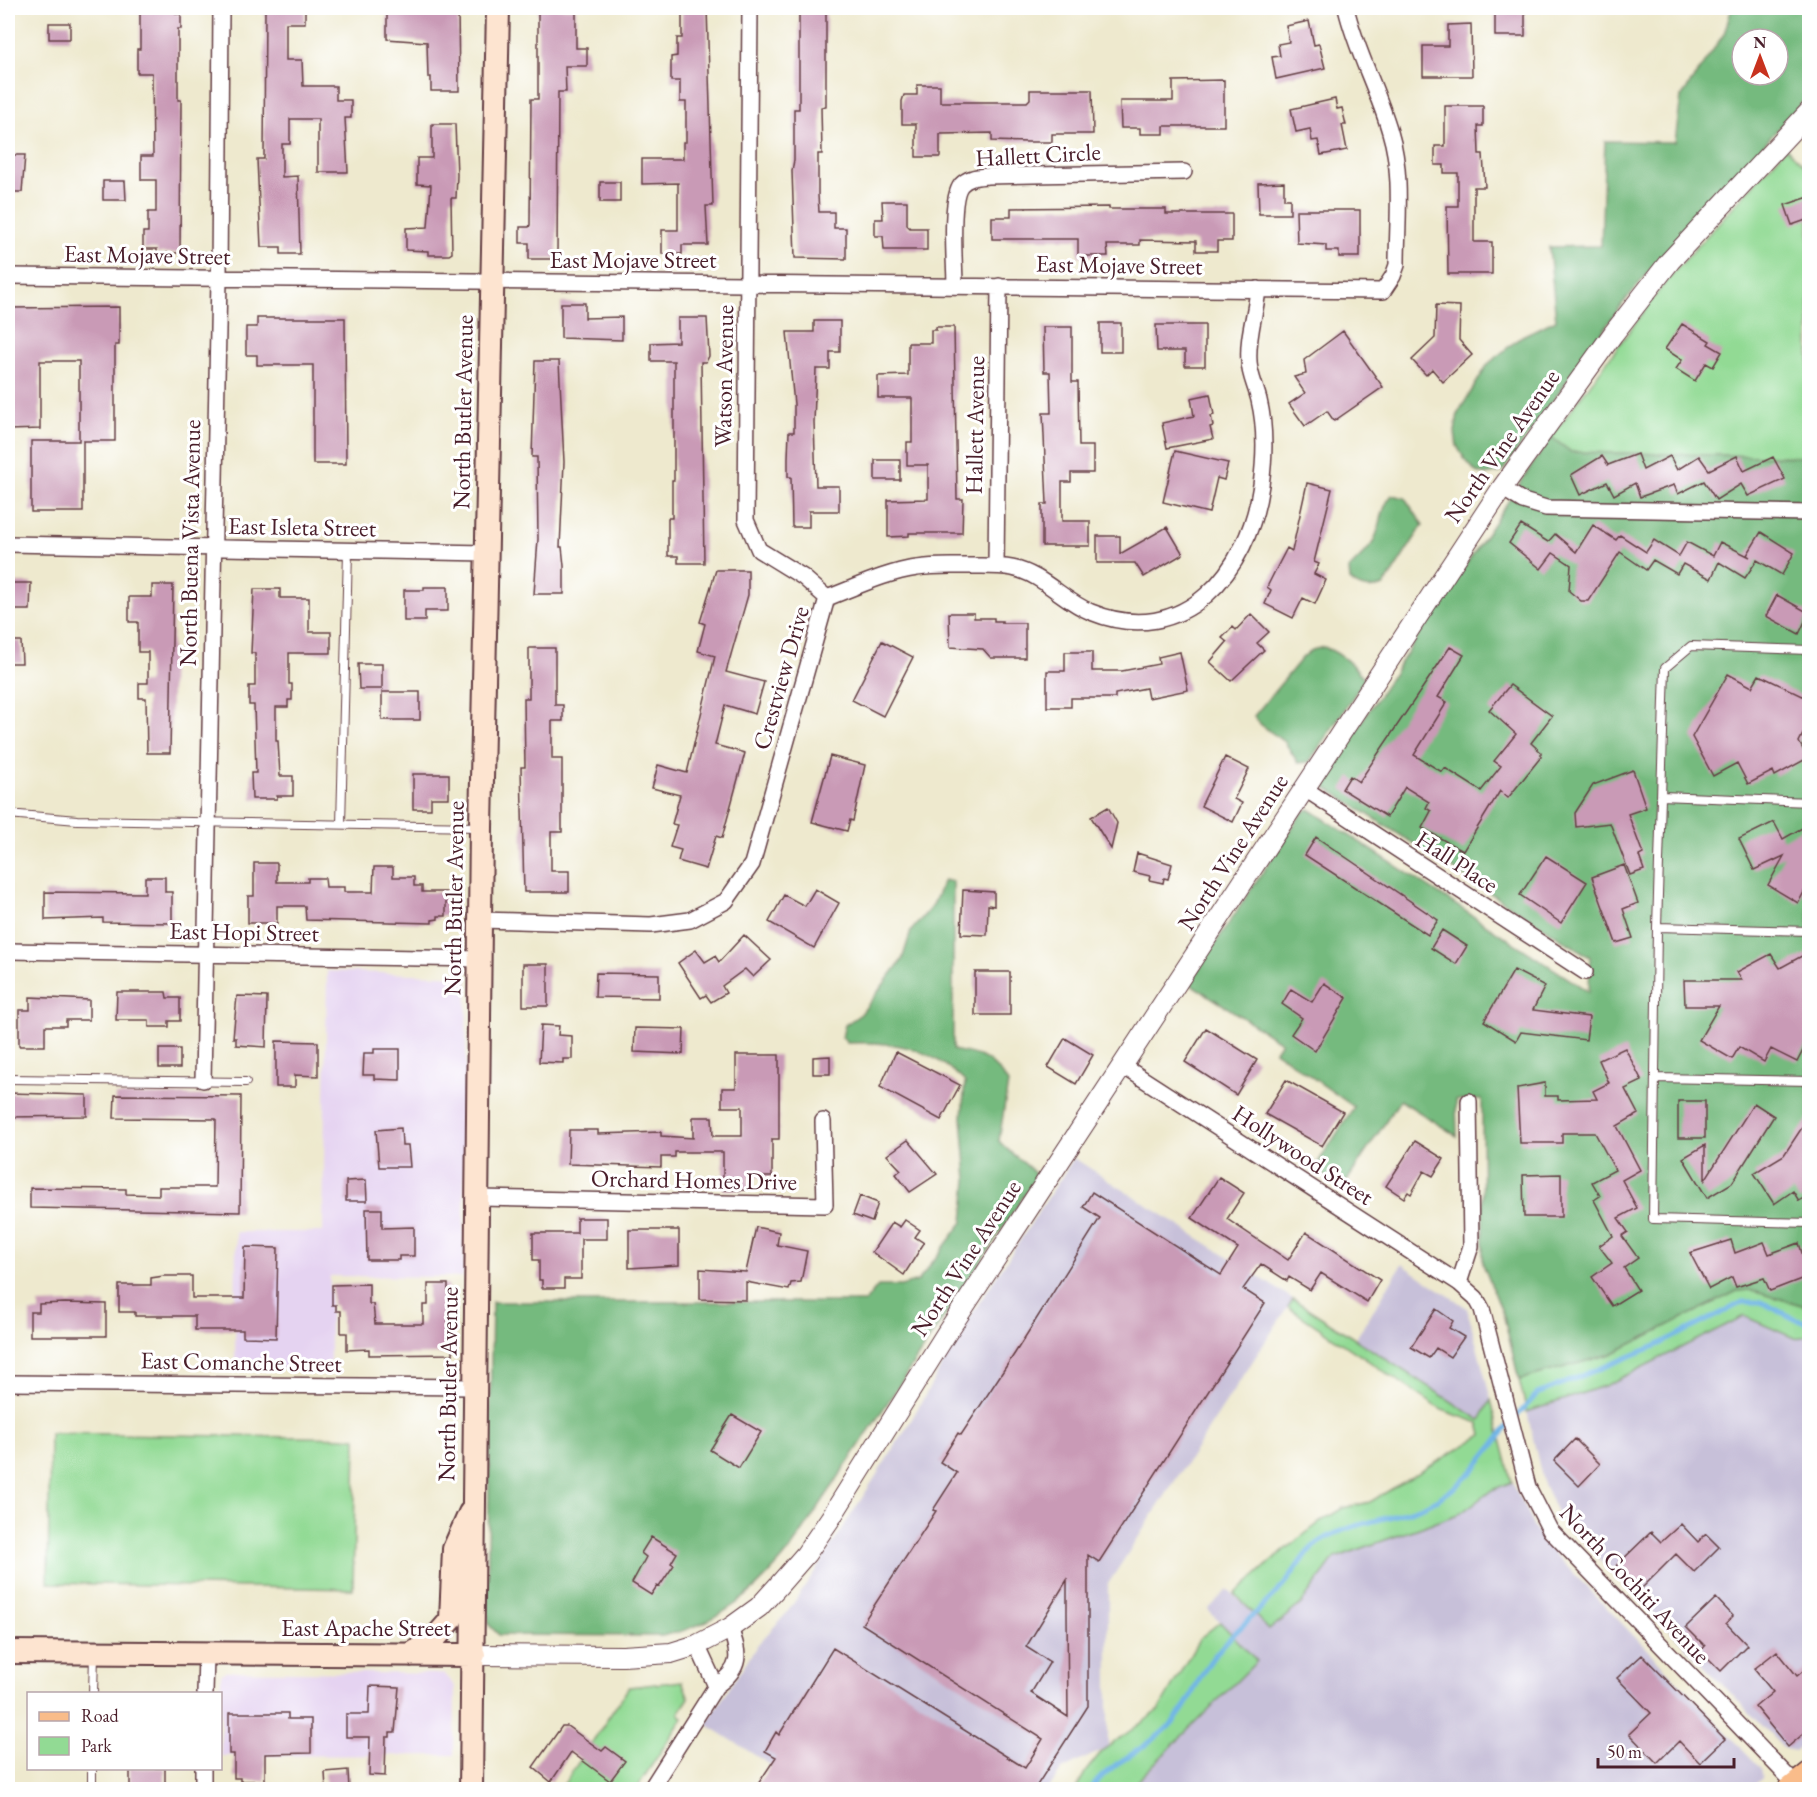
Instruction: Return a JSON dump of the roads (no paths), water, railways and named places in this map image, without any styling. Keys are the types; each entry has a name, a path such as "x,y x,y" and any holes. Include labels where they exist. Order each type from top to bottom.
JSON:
{"main road":[{"name":"North Butler Avenue","path":"471,1790 474,1656 474,1387 479,1198 481,827 498,8"},
{"path":"411,1656 437,1636 451,1620 454,1549 473,1506"},
{"name":"East Apache Street","path":"8,1652 474,1656"}],"street":[{"name":"North Buena Vista Avenue","path":"203,1080 206,822 219,279 221,8"},
{"name":"Watson Avenue","path":"750,8 746,520 759,550 803,577 827,597"},
{"path":"1258,289 1385,293 1397,265 1396,161 1390,133 1357,47 1346,8"},
{"name":"North Vine Avenue","path":"725,1631 759,1607 806,1554 946,1334 1502,488 1613,334 1670,261 1809,111"},
{"name":"Hallett Circle","path":"955,285 955,202 960,187 970,178 1184,172"},
{"name":"East Mojave Street","path":"8,276 1258,289"},
{"name":"Hallett Avenue","path":"996,566 999,285"},
{"name":"Crestview Drive","path":"480,921 651,925 690,920 726,901 752,864 827,597 917,568 996,566 1030,574 1090,612 1128,620 1151,621 1179,615 1211,594 1240,552 1261,488 1265,453 1264,430 1248,362 1258,289"},
{"path":"1502,488 1523,501 1546,508 1809,513"},
{"name":"East Isleta Street","path":"8,544 487,553"},
{"name":"Hall Place","path":"1305,789 1585,972"},
{"name":"East Hopi Street","path":"8,951 480,959"},
{"name":"Hollywood Street","path":"1123,1066 1459,1283"},
{"path":"1459,1283 1472,1246 1469,1101"},
{"name":"Orchard Homes Drive","path":"479,1198 825,1205 823,1121"},
{"name":"North Cochiti Avenue","path":"1459,1283 1476,1298 1482,1308 1528,1487 1550,1530 1798,1783"},
{"name":"East Comanche Street","path":"8,1383 474,1387"},
{"path":"653,1785 716,1686 727,1678 739,1656 725,1631"},
{"name":"East Apache Street","path":"474,1656 671,1653 697,1645 725,1631"},
{"path":"697,1645 716,1686"},
{"path":"205,1692 206,1654"},
{"path":"203,1770 203,1790"}],"lane":[{"path":"341,824 348,551"},
{"path":"1809,650 1690,646 1665,668 1657,927 1653,1219 1809,1223"},
{"path":"1661,796 1809,802"},
{"path":"8,814 77,819 481,827"},
{"path":"1657,927 1809,931"},
{"path":"1656,1078 1809,1081"},
{"path":"8,1079 246,1082"},
{"path":"93,1692 94,1653"},
{"path":"92,1770 92,1790"},
{"path":"653,1785 670,1790"}],"waterway":[{"path":"1514,1419 1537,1394 1658,1345 1743,1302 1761,1302 1797,1320 1810,1323"},
{"path":"1091,1790 1105,1773 1172,1723 1184,1708 1215,1655 1282,1587 1313,1547 1338,1532 1414,1510 1441,1497 1473,1470 1508,1426"}]}
